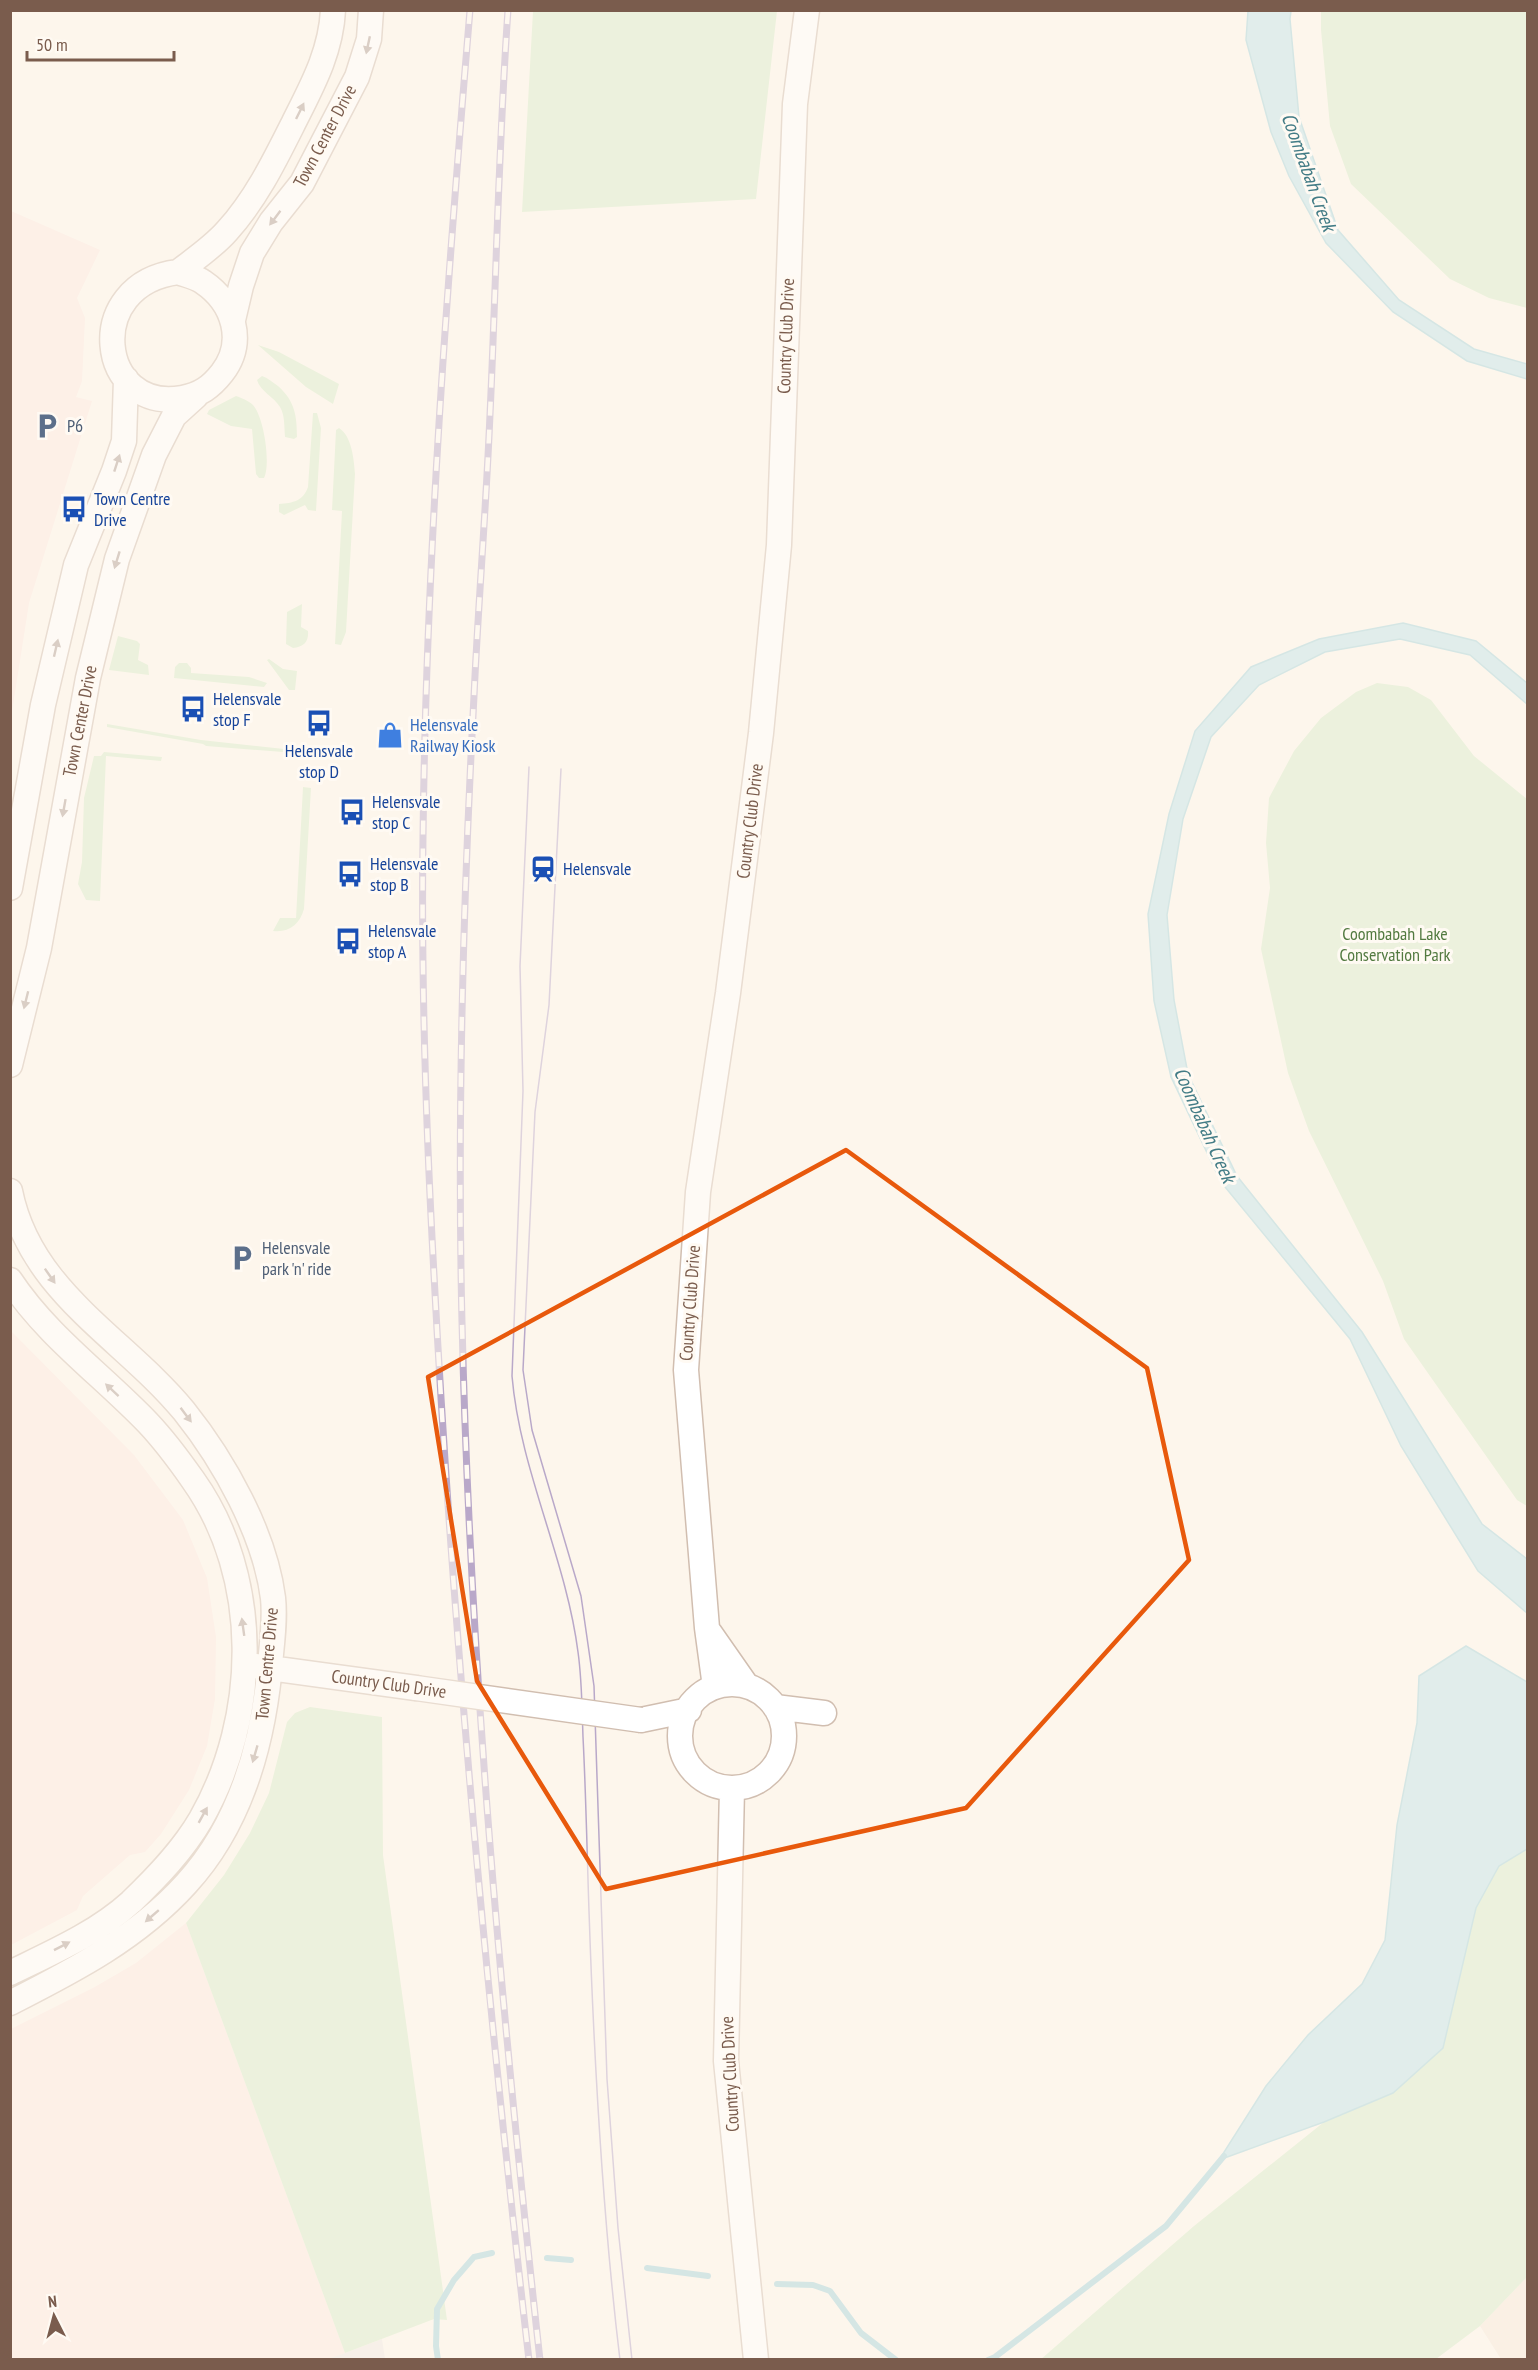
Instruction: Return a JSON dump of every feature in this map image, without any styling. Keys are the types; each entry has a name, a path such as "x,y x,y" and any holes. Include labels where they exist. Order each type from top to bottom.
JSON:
{"street":[{"name":"Town Center Drive","path":"178,272 205,252 225,233 244,211 263,181 319,71 328,43 333,10"},
{"name":"Town Center Drive","path":"233,320 252,253 271,222 302,183 357,77 369,39 371,10"},
{"name":"Country Club Drive","path":"715,1687 707,1628 686,1370 698,1192 728,993 761,733 779,545 795,104 807,10"},
{"path":"178,272 201,280 215,291 228,309 236,336 227,366 212,386 196,396 169,400 141,394 126,379 117,364 112,347 112,329 117,312 125,299 145,281 162,274 178,272"},
{"path":"10,888 43,705 76,564 124,441 126,379"},
{"name":"Town Center Drive","path":"10,1065 39,948 81,709 117,559 154,455 174,416 196,396"},
{"path":"43,705 81,709"},
{"name":"Town Centre Drive","path":"10,1191 20,1226 41,1264 60,1291 158,1384 185,1413 238,1494 262,1550 273,1598 274,1621 270,1667 260,1730 250,1771 224,1829 189,1882 144,1923 107,1951 10,2002"},
{"name":"Town Centre Drive","path":"10,1280 24,1300 57,1337 170,1448 195,1483 215,1517 233,1567 244,1636 245,1665 237,1724 223,1773 200,1821 186,1841 167,1865 115,1914 79,1938 10,1973"},
{"name":"Country Club Drive","path":"707,1628 747,1686 771,1700 775,1707"},
{"name":"Country Club Drive","path":"245,1665 641,1720 680,1734"},
{"path":"747,1686 734,1684 715,1687 695,1699 683,1718 680,1734 682,1749 690,1766 710,1783 732,1788 756,1782 770,1772 782,1754 785,1740 783,1720 775,1707"},
{"path":"775,1707 825,1713 784,1731"},
{"name":"Country Club Drive","path":"641,1720 689,1710"},
{"name":"Country Club Drive","path":"732,1788 726,2061 756,2360"}],"highlighted area":[{"path":"846,1150 1147,1368 1189,1560 966,1808 606,1889 477,1681 428,1377"}],"shaded area":[{"name":"P6","path":"11,211 100,250 77,298 85,318 82,381 76,397 92,401 29,603 11,718"},
{"path":"11,1331 134,1455 183,1520 207,1578 216,1637 215,1699 207,1746 189,1790 161,1834 145,1852 130,1855 83,1896 77,1910 11,1945"},
{"path":"186,1923 345,2353 328,2360 11,2360 11,2029 93,1988 136,1963"},
{"path":"1527,2277 1527,2359 1501,2359 1480,2326"},
{"path":"382,2339 385,2359 328,2359 345,2353"}],"green space":[{"path":"533,11 777,11 756,199 522,212"},
{"path":"1321,11 1527,11 1527,308 1489,298 1450,279 1351,184 1330,126"},
{"path":"258,345 279,352 339,384 333,404 306,387"},
{"path":"262,376 278,386 288,397 294,409 296,422 297,437 294,439 285,437 282,410 259,384 257,380"},
{"path":"236,396 253,405 257,411 266,452 264,478 259,478 256,474 252,429 231,426 207,414 209,410"},
{"path":"313,413 317,413 321,428 316,511 308,510 305,505 284,515 279,512 279,504 297,500 308,487"},
{"path":"339,428 350,442 355,474 346,632 341,645 335,644 342,511 332,510 336,430"},
{"path":"302,604 301,627 308,631 308,638 303,645 293,648 286,644 287,612"},
{"path":"118,636 140,644 138,660 148,665 149,675 109,670"},
{"path":"269,659 283,669 297,671 295,690 289,690 267,660"},
{"path":"179,663 187,663 191,668 191,673 249,677 267,683 264,687 174,678 175,667"},
{"name":"Coombabah Lake Conservation Park","path":"1377,683 1408,687 1431,700 1474,756 1527,799 1527,1506 1517,1500 1404,1339 1383,1281 1309,1131 1288,1073 1261,949 1270,888 1266,843 1269,798 1294,751 1321,718 1356,692"},
{"path":"107,724 201,740 303,751 296,753 206,746 107,727"},
{"path":"104,752 162,757 161,761 106,756 100,901 86,900 78,884 82,862 84,798 94,756 101,756"},
{"path":"303,787 311,788 304,909 297,923 289,929 273,931 280,918 296,918"},
{"path":"310,1707 382,1717 383,1855 447,2320 434,2319 345,2353 186,1923 224,1875 250,1833 269,1793 287,1722 295,1713"},
{"path":"1527,1849 1527,2277 1480,2326 1436,2359 1040,2360 1194,2226 1324,2122 1393,2093 1443,2048 1476,1908 1499,1866"}],"water":[{"name":"Coombabah Creek","path":"1248,11 1291,11 1299,117 1338,230 1399,300 1474,349 1527,364 1527,379 1467,361 1393,312 1326,243 1289,176 1271,132 1246,40"},
{"name":"Coombabah Creek","path":"1403,623 1476,641 1527,683 1527,704 1470,655 1400,639 1325,652 1259,685 1211,737 1183,819 1167,915 1174,1000 1188,1074 1237,1176 1362,1332 1482,1524 1527,1559 1527,1613 1478,1571 1401,1446 1350,1339 1221,1182 1171,1077 1154,1001 1148,914 1169,814 1195,731 1251,667 1319,639"},
{"path":"1466,1646 1527,1682 1527,1849 1499,1866 1476,1908 1443,2048 1393,2093 1324,2122 1219,2160 1266,2086 1308,2035 1362,1984 1385,1940 1397,1825 1417,1723 1419,1676"}],"waterway":[{"path":"988,2360 995,2357 1166,2226 1224,2156"},
{"path":"438,2360 437,2309 454,2280 474,2257 492,2253"},
{"path":"547,2258 571,2260"},
{"path":"647,2268 708,2276"},
{"path":"777,2284 813,2285 830,2291 861,2333 896,2360"}],"tram line":[{"path":"529,767 520,966 523,1091 512,1376 524,1446 564,1583 579,1663 596,2080 608,2248 620,2360"},
{"path":"561,769 549,1005 535,1112 523,1370 532,1430 581,1596 594,1686 607,2079 618,2228 632,2360"}],"railway":[{"path":"470,10 446,320 428,630 423,837 425,1056 431,1220 461,1683 485,1954 529,2360"},
{"path":"508,10 467,852 461,1087 462,1322 466,1452 480,1712 513,2101 540,2360"}],"place":[{"name":"P6","path":"47,426"},
{"name":"Town Centre Drive","path":"74,509"},
{"name":"Helensvale stop F","path":"193,709"},
{"name":"Helensvale stop D","path":"319,723"},
{"name":"Helensvale Railway Kiosk","path":"390,735"},
{"name":"Helensvale stop C","path":"352,812"},
{"name":"Helensvale","path":"543,869"},
{"name":"Helensvale stop B","path":"350,874"},
{"name":"Helensvale stop A","path":"348,941"},
{"name":"Helensvale park 'n' ride","path":"242,1258"}]}
